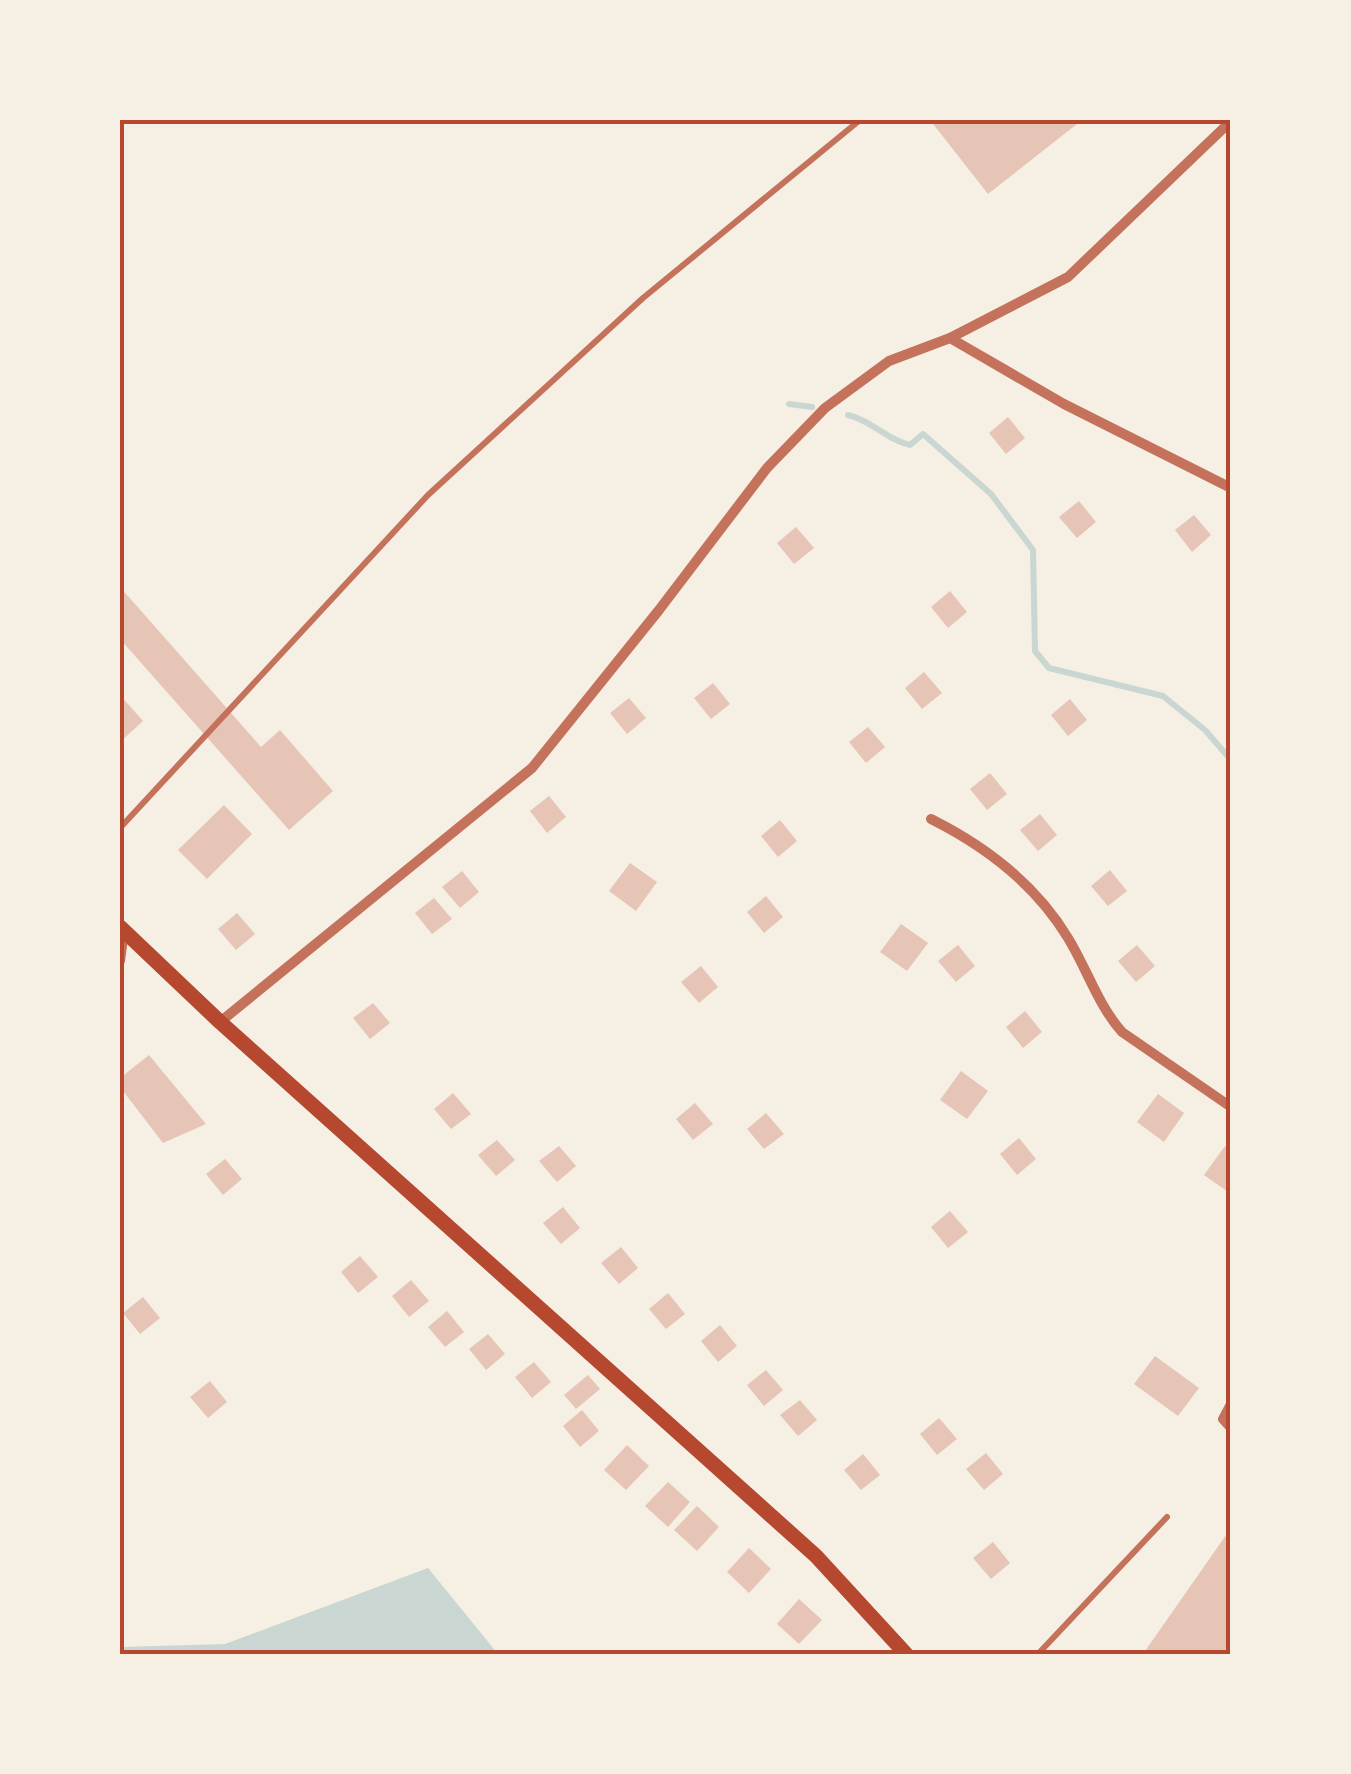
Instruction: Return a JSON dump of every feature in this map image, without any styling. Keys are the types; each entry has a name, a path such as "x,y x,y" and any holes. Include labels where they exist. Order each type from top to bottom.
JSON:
{"main road":[{"path":"122,929 220,1022 816,1556 906,1654"}],"street":[{"path":"220,1022 532,768 766,468 825,408 890,360 950,338 1068,277 1231,122"},
{"path":"950,338 1064,404 1231,488"},
{"path":"931,819 964,835 1026,883 1044,902 1122,1032 1231,1107"},
{"path":"120,961 122,929"},
{"path":"1231,1404 1223,1419 1231,1428"}],"lane":[{"path":"120,828 428,494 643,298 860,120"},
{"path":"1038,1654 1166,1518"}],"shaded area":[{"path":"428,1568 498,1654 120,1654 120,1647 225,1644"}],"building":[{"path":"930,120 1082,120 988,194"},
{"path":"1008,417 1025,438 1006,454 989,433"},
{"path":"1079,501 1096,522 1077,538 1059,517"},
{"path":"1194,515 1211,535 1192,552 1175,530"},
{"path":"796,527 814,548 794,564 777,543"},
{"path":"120,587 261,747 280,730 333,791 289,830 120,639"},
{"path":"950,591 967,612 948,628 931,607"},
{"path":"924,672 942,693 922,709 905,688"},
{"path":"713,683 730,704 711,719 694,698"},
{"path":"120,695 143,721 120,742"},
{"path":"629,698 646,718 627,734 610,713"},
{"path":"1070,699 1087,720 1068,736 1051,715"},
{"path":"868,727 885,747 866,763 849,742"},
{"path":"990,773 1007,794 987,810 970,789"},
{"path":"549,796 566,817 547,833 530,811"},
{"path":"224,805 252,834 207,879 178,850"},
{"path":"1040,814 1057,835 1038,851 1020,830"},
{"path":"780,820 797,841 778,857 761,836"},
{"path":"630,863 657,882 636,911 609,891"},
{"path":"1110,870 1127,891 1108,906 1091,886"},
{"path":"462,871 479,892 460,908 442,887"},
{"path":"766,896 783,917 764,933 747,912"},
{"path":"434,898 452,919 432,934 415,913"},
{"path":"237,913 255,934 236,950 218,929"},
{"path":"901,924 928,943 907,971 880,952"},
{"path":"958,945 975,966 956,982 938,961"},
{"path":"1137,945 1155,966 1136,982 1118,961"},
{"path":"701,966 718,987 699,1003 681,982"},
{"path":"373,1003 390,1023 370,1039 353,1018"},
{"path":"1025,1011 1042,1032 1023,1048 1006,1027"},
{"path":"149,1055 206,1124 163,1143 120,1087 120,1078"},
{"path":"961,1071 988,1091 967,1119 940,1100"},
{"path":"453,1093 471,1114 451,1129 434,1109"},
{"path":"1158,1094 1184,1113 1164,1142 1137,1122"},
{"path":"695,1103 713,1124 693,1140 676,1119"},
{"path":"766,1113 784,1134 764,1149 747,1129"},
{"path":"1019,1138 1036,1159 1017,1175 1000,1154"},
{"path":"497,1140 515,1160 496,1176 478,1155"},
{"path":"559,1146 576,1166 557,1182 539,1161"},
{"path":"1225,1146 1231,1151 1231,1194 1204,1175"},
{"path":"225,1159 242,1179 223,1195 206,1174"},
{"path":"563,1207 580,1228 561,1244 543,1223"},
{"path":"950,1211 968,1232 948,1248 931,1227"},
{"path":"621,1247 638,1268 619,1284 601,1263"},
{"path":"360,1256 378,1277 358,1293 341,1272"},
{"path":"411,1280 429,1301 409,1317 392,1296"},
{"path":"668,1293 685,1314 666,1329 649,1309"},
{"path":"143,1297 160,1318 140,1334 123,1313"},
{"path":"447,1311 464,1332 445,1347 428,1327"},
{"path":"720,1325 737,1346 718,1362 701,1341"},
{"path":"488,1334 505,1354 486,1370 469,1349"},
{"path":"1155,1356 1199,1388 1178,1416 1134,1384"},
{"path":"534,1362 551,1382 532,1398 515,1377"},
{"path":"766,1370 783,1390 764,1406 747,1385"},
{"path":"588,1375 600,1389 576,1409 564,1395"},
{"path":"210,1381 227,1402 208,1418 190,1397"},
{"path":"800,1400 817,1420 798,1436 780,1415"},
{"path":"582,1410 599,1431 580,1447 563,1426"},
{"path":"939,1418 957,1439 937,1455 920,1434"},
{"path":"627,1445 649,1466 626,1490 604,1470"},
{"path":"986,1453 1003,1474 984,1490 966,1469"},
{"path":"863,1454 880,1475 861,1490 844,1470"},
{"path":"668,1482 690,1502 668,1527 645,1506"},
{"path":"697,1506 719,1527 697,1551 674,1530"},
{"path":"1231,1528 1231,1654 1143,1654"},
{"path":"993,1542 1010,1563 991,1579 973,1558"},
{"path":"749,1548 771,1569 749,1593 727,1572"},
{"path":"799,1599 822,1620 799,1644 777,1624"}],"waterway":[{"path":"789,404 812,407"},
{"path":"848,415 910,445 923,434 991,494 1033,550 1035,651 1049,668 1163,696 1205,730 1231,760"}]}
